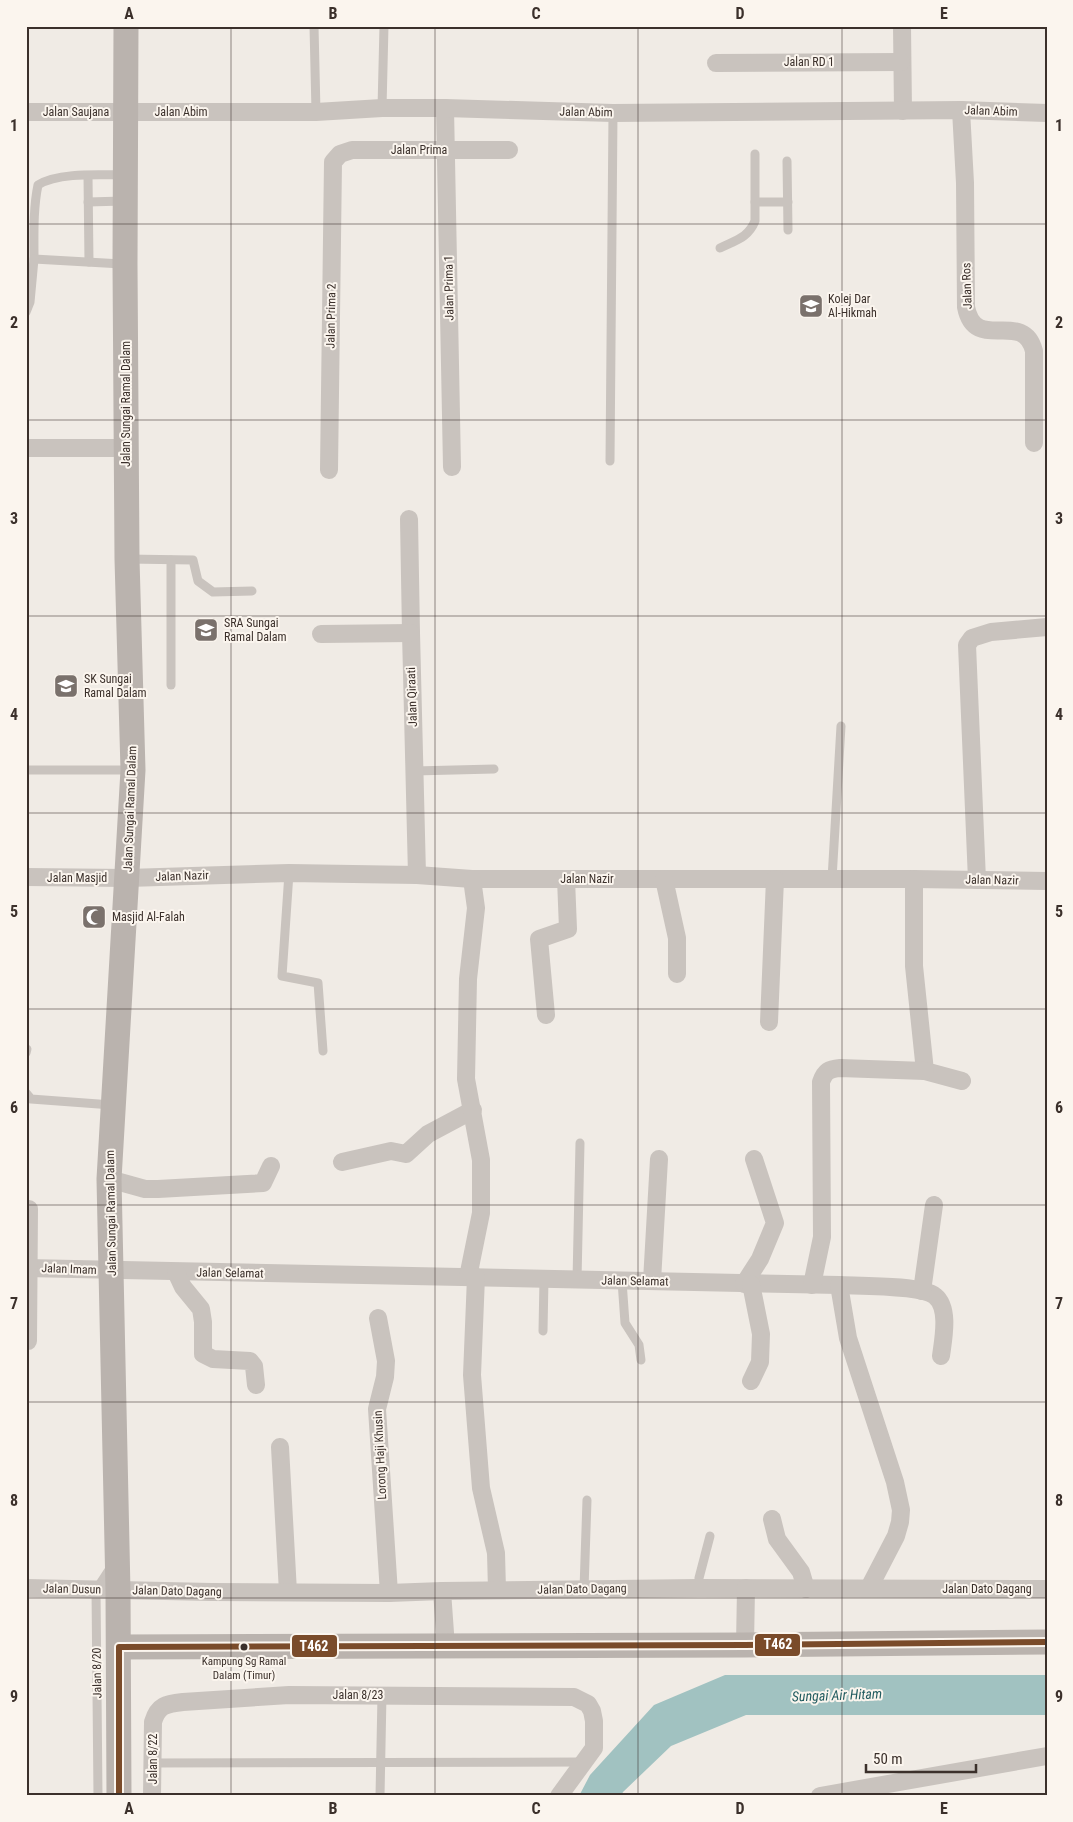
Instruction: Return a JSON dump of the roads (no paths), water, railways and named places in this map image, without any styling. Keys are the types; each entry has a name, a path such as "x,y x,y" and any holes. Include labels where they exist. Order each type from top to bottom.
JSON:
{"street":[{"name":"Jalan Sungai Ramal Dalam","path":"107,1590 117,1556 109,1179 133,770 127,559 126,26"},
{"path":"902,26 903,111"},
{"name":"Jalan RD 1","path":"716,63 901,62"},
{"name":"Jalan Abim","path":"126,112 316,112 382,108 613,113 961,110 1047,112"},
{"name":"Jalan Prima 1","path":"445,108 452,467"},
{"name":"Jalan Ros","path":"961,110 965,183 966,307 971,322 976,326 991,330 1020,332 1027,336 1032,343 1034,351 1034,443"},
{"name":"Jalan Saujana","path":"26,112 126,112"},
{"name":"Jalan Prima","path":"333,162 340,154 352,150 509,150"},
{"name":"Jalan Prima 2","path":"330,470 333,162"},
{"path":"26,448 126,448"},
{"name":"Jalan Qiraati","path":"409,519 410,633 417,875"},
{"path":"977,880 967,644 972,638 986,633 1047,627"},
{"path":"321,634 410,633"},
{"name":"Jalan Nazir","path":"128,878 289,873 417,875 472,879 914,879 1047,881"},
{"name":"Jalan Masjid","path":"26,877 128,878"},
{"path":"472,879 476,908 468,979 466,1080 481,1160 481,1213 472,1277 472,1375 481,1488 496,1553 497,1590"},
{"path":"546,1015 539,939 568,929 566,879"},
{"path":"664,879 677,938 677,974"},
{"path":"770,1022 775,879"},
{"path":"914,879 914,966 925,1071"},
{"path":"812,1285 822,1237 821,1082 824,1075 830,1069 840,1068 925,1071 962,1081"},
{"path":"342,1162 392,1151 406,1154 428,1134 473,1110"},
{"path":"652,1282 659,1159"},
{"path":"751,1381 760,1362 761,1334 747,1284 775,1223 754,1159"},
{"path":"109,1179 145,1189 263,1182 271,1166"},
{"path":"934,1205 922,1291 936,1296 942,1307 945,1328 941,1356"},
{"path":"28,1341 27,1268 29,1209"},
{"name":"Jalan Imam","path":"27,1268 112,1271"},
{"name":"Jalan Selamat","path":"112,1271 839,1285 922,1291"},
{"path":"176,1272 184,1287 201,1309 203,1354 213,1359 250,1361 254,1366 256,1384"},
{"path":"839,1285 848,1338 895,1482 901,1510 896,1536 869,1588"},
{"name":"Lorong Haji Khusin","path":"378,1318 386,1361 385,1377 376,1409 389,1593"},
{"path":"280,1447 288,1592"},
{"path":"772,1519 776,1539 800,1572 806,1589"},
{"name":"Jalan Dusun","path":"26,1588 107,1590"},
{"name":"Jalan Dato Dagang","path":"107,1590 389,1593 699,1588 1047,1589"},
{"path":"745,1646 746,1588"},
{"name":"Jalan 8/20","path":"107,1590 119,1647 119,1796"},
{"path":"442,1591 446,1647"},
{"path":"119,1647 745,1646 1047,1642"},
{"name":"Jalan 8/23","path":"153,1722 155,1714 161,1707 170,1704 289,1695 574,1697 588,1704 594,1721 594,1748 583,1762"},
{"name":"Jalan 8/22","path":"152,1796 153,1722"},
{"path":"820,1796 1047,1756"},
{"path":"559,1796 583,1762"}],"lane":[{"path":"314,26 316,112"},
{"path":"382,108 384,26"},
{"path":"610,461 613,113"},
{"path":"720,248 751,231 755,221 755,154"},
{"path":"787,161 788,230"},
{"path":"26,312 30,302 38,186 46,181 66,177 126,174"},
{"path":"88,176 89,262"},
{"path":"88,202 125,201"},
{"path":"755,202 788,202"},
{"path":"34,259 125,264"},
{"path":"127,559 192,560 198,581 213,592 252,591"},
{"path":"172,560 172,685"},
{"path":"832,879 841,726"},
{"path":"414,771 494,768"},
{"path":"26,770 133,770"},
{"path":"289,873 282,976 318,983 323,1051"},
{"path":"26,1053 27,1049"},
{"path":"26,1094 31,1099 112,1104"},
{"path":"577,1280 580,1142"},
{"path":"543,1331 544,1279"},
{"path":"622,1281 625,1323 639,1345 641,1360"},
{"path":"584,1589 587,1500"},
{"path":"699,1588 699,1578 710,1536"},
{"name":"Jalan 8/20","path":"98,1796 107,1590"},
{"path":"380,1796 382,1695"},
{"path":"153,1763 583,1762"}],"water":[{"name":"Sungai Air Hitam","path":"725,1675 1047,1675 1047,1715 746,1715 671,1746 621,1796 579,1796 590,1775 654,1705"}],"place":[{"name":"Kolej Dar Al-Hikmah","path":"811,306"},
{"name":"SRA Sungai Ramal Dalam","path":"206,630"},
{"name":"SK Sungai Ramal Dalam","path":"66,686"},
{"name":"Masjid Al-Falah","path":"94,917"},
{"name":"Kampung Sg Ramal Dalam (Timur)","path":"244,1647"}]}
